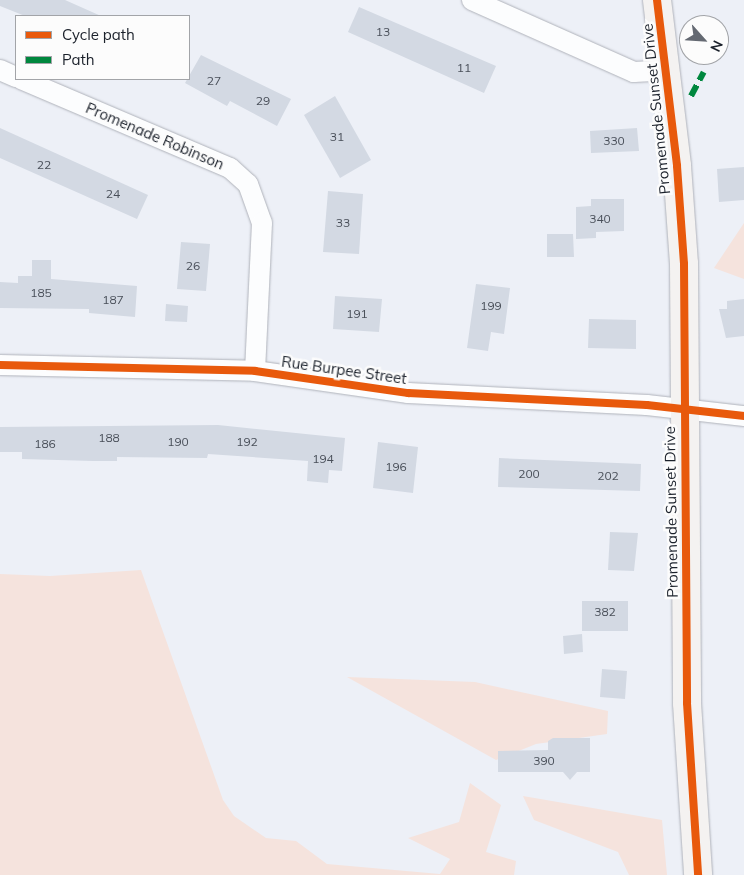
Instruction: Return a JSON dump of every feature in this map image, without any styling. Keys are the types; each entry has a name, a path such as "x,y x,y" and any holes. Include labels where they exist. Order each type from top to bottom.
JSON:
{"street":[{"path":"472,0 634,72 667,70"},
{"name":"Promenade Sunset Drive","path":"657,0 667,70 684,264 689,772 698,875"},
{"path":"0,70 15,77"},
{"name":"Promenade Robinson","path":"23,80 230,168 248,184 262,223 255,371"},
{"name":"Rue Burpee Street","path":"0,365 255,371 408,393 647,405 684,411 744,416"}],"shaded area":[{"path":"744,223 744,279 714,268"},
{"path":"141,570 223,800 234,816 266,838 296,841 327,864 440,874 450,859 408,838 459,822 470,783 501,805 486,852 516,861 514,875 0,875 0,574 50,576"},
{"path":"347,677 475,682 608,711 607,734 536,744 496,760"},
{"path":"523,796 662,820 667,875 629,875 618,852 534,820"}],"building":[{"path":"0,0 65,0 99,15 22,15 0,6"},
{"path":"359,7 496,66 484,93 348,32"},
{"path":"201,55 291,99 277,126 230,101 227,106 185,83 187,80 190,80 190,74"},
{"path":"335,96 371,160 340,178 304,115"},
{"path":"0,128 148,195 137,219 0,158"},
{"path":"637,128 639,151 591,153 590,131"},
{"path":"744,167 744,200 719,202 717,169"},
{"path":"328,191 363,194 359,254 323,252"},
{"path":"591,199 624,199 624,231 596,232 596,238 576,239 576,207 591,206"},
{"path":"547,234 573,234 574,257 547,257"},
{"path":"181,242 210,244 206,291 177,289"},
{"path":"32,260 51,260 51,279 137,286 135,317 89,313 89,309 0,308 0,282 18,283 18,276 32,276"},
{"path":"476,284 510,288 504,334 491,332 488,351 467,348"},
{"path":"335,296 382,299 379,332 333,329"},
{"path":"744,299 744,336 726,338 719,309 727,309 727,301"},
{"path":"166,304 188,306 187,322 165,321"},
{"path":"589,319 636,320 636,349 588,348"},
{"path":"218,425 345,438 342,471 329,470 328,483 307,481 308,461 208,454 207,458 117,457 117,461 22,459 22,452 0,452 0,427"},
{"path":"378,442 418,447 413,493 373,488"},
{"path":"499,458 641,464 640,491 498,487"},
{"path":"610,532 638,533 634,571 608,570"},
{"path":"582,601 628,601 628,631 582,631"},
{"path":"582,634 583,652 564,654 563,636"},
{"path":"602,669 627,671 625,699 600,697"},
{"path":"553,738 590,738 590,772 577,772 570,780 563,772 498,772 498,751 548,750 548,741"}],"marked path":[{"path":"691,96 704,72"}],"cycle path":[{"path":"657,0 677,166 684,264 687,703 698,875"},
{"path":"0,365 255,371 408,393 647,405 744,416"}]}
